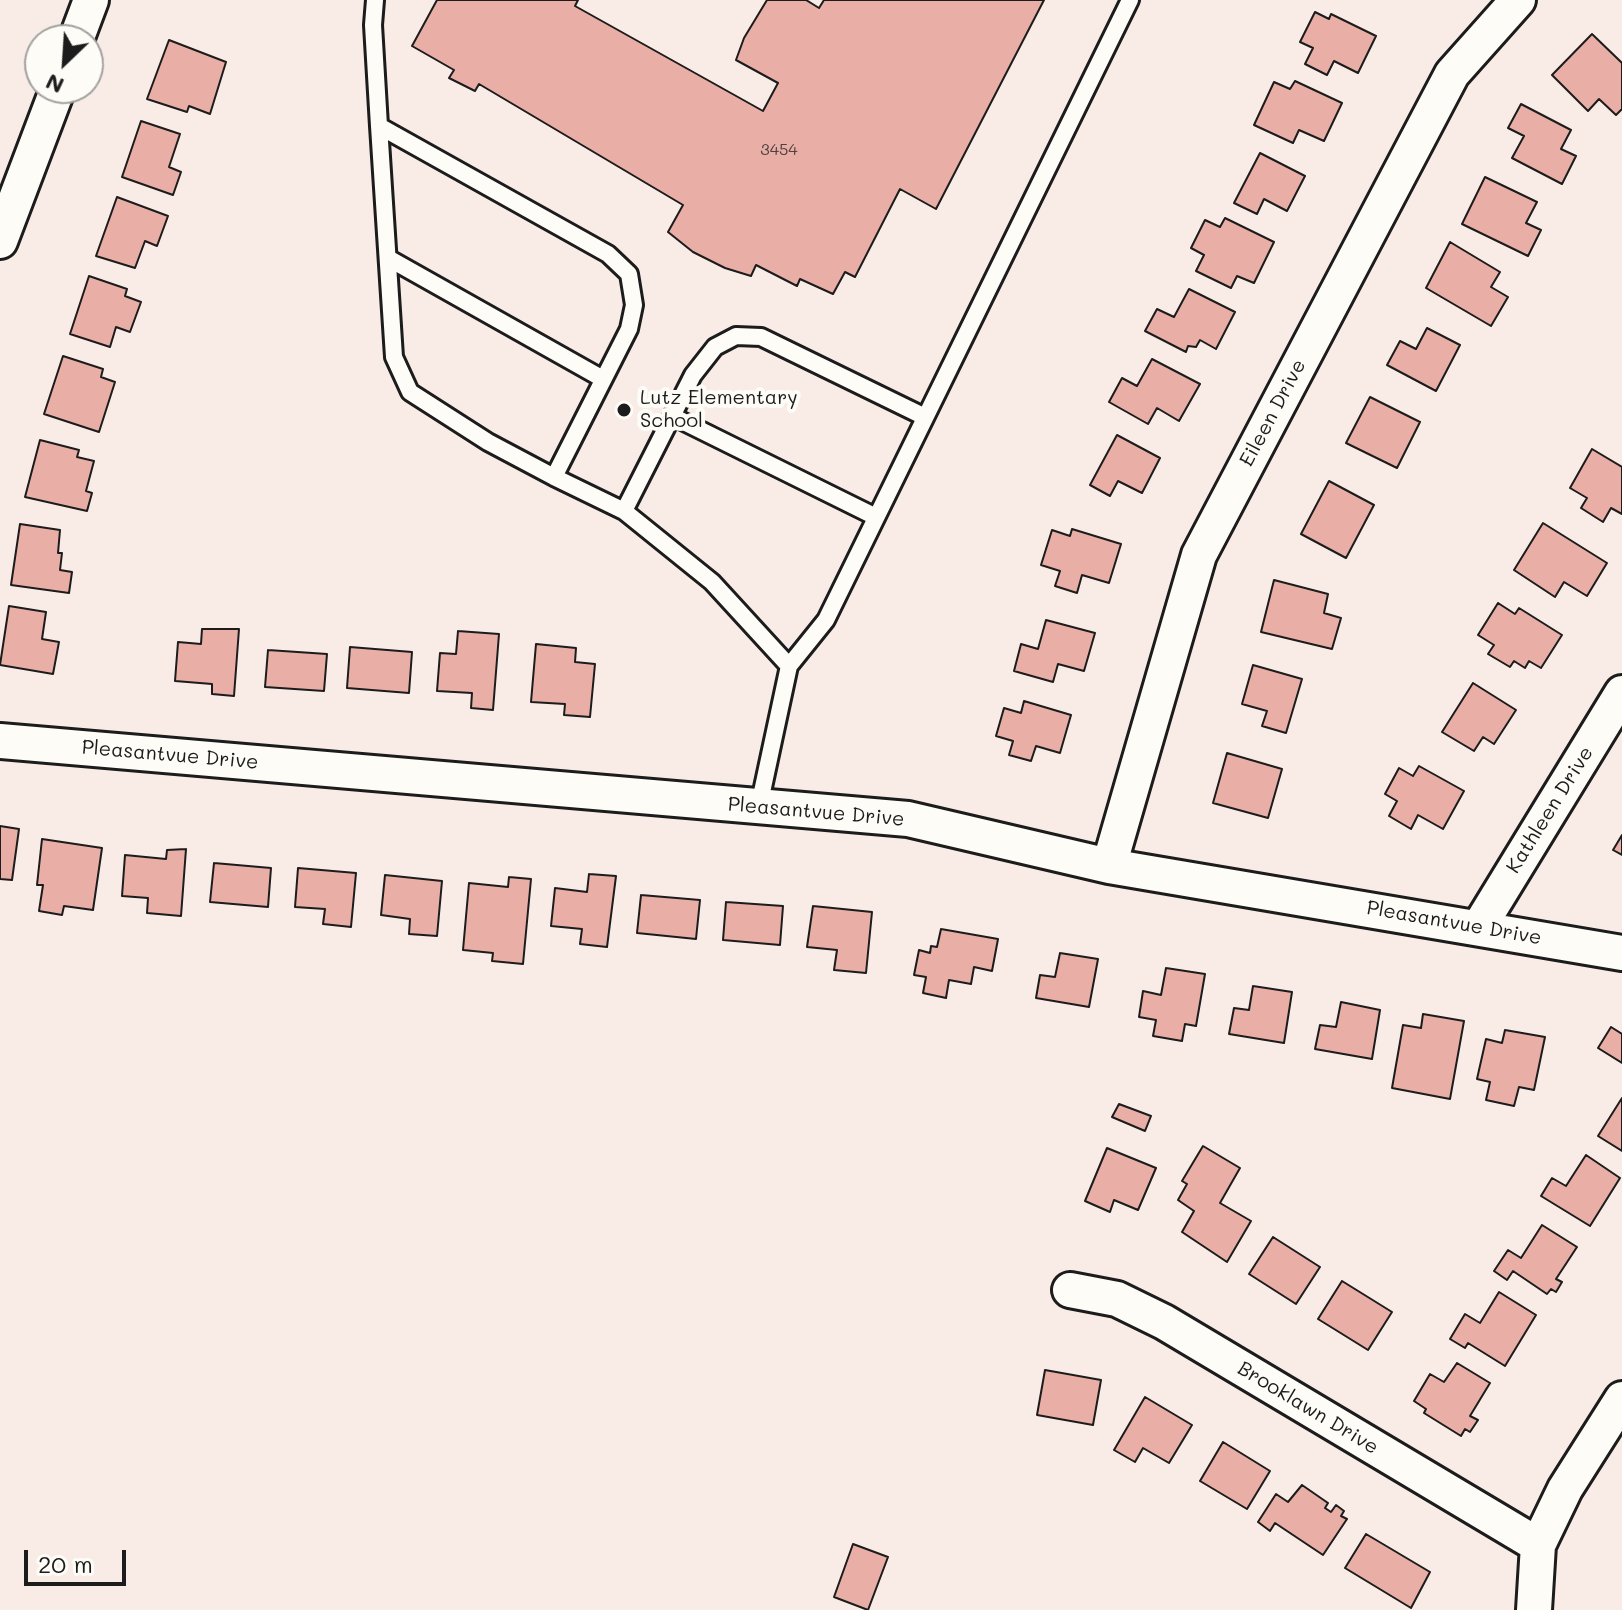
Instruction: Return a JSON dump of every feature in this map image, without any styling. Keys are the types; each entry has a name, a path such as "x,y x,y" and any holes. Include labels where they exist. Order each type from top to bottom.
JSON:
{"street":[{"path":"82,24 91,0"},
{"name":"Eileen Drive","path":"1109,866 1199,555 1452,74 1518,0"},
{"path":"0,241 52,104"},
{"name":"Kathleen Drive","path":"1479,927 1622,693"},
{"name":"Pleasantvue Drive","path":"0,741 908,819 1109,866 1622,953"},
{"name":"Brooklawn Drive","path":"1070,1290 1117,1299 1164,1322 1538,1545"},
{"path":"1534,1610 1538,1545 1565,1489 1622,1399"}],"lane":[{"path":"375,0 373,25 394,357 410,392 488,442 624,511 712,582 789,666"},
{"path":"759,806 789,666 826,620 1130,0"},
{"path":"379,126 608,254 629,274 634,305 629,329 554,477"},
{"path":"388,258 603,379"},
{"path":"624,511 693,375 715,347 736,336 761,337 925,417"},
{"path":"672,416 876,517"}],"building":[{"path":"437,0 578,0 575,6 763,111 778,83 736,60 744,38 767,0 806,0 819,8 824,0 1044,0 936,209 900,189 855,277 845,272 833,294 800,279 797,286 756,265 751,276 725,268 693,252 668,232 683,205 479,84 475,91 449,78 454,70 412,46"},
{"path":"1315,12 1329,19 1331,14 1376,36 1358,73 1334,61 1327,75 1305,64 1313,48 1300,42"},
{"path":"1592,34 1622,63 1622,109 1616,115 1599,99 1588,111 1552,75"},
{"path":"169,40 226,62 210,114 189,106 187,112 147,99"},
{"path":"1295,81 1342,103 1324,141 1299,130 1293,143 1254,125 1274,82 1290,89"},
{"path":"1521,104 1571,130 1561,149 1576,156 1562,184 1512,158 1524,136 1508,128"},
{"path":"141,121 180,134 169,167 181,172 173,195 122,177"},
{"path":"1260,153 1305,176 1287,211 1264,199 1257,214 1234,203"},
{"path":"1485,177 1537,202 1526,223 1541,230 1528,256 1462,224"},
{"path":"117,197 168,216 157,246 145,241 135,268 96,256"},
{"path":"1225,218 1274,242 1254,283 1237,276 1231,288 1196,271 1204,255 1191,248 1205,220 1220,227"},
{"path":"1450,242 1500,272 1491,287 1508,297 1491,326 1426,288"},
{"path":"89,276 127,289 125,296 141,302 130,332 116,327 110,347 70,334"},
{"path":"1189,289 1235,312 1216,349 1200,340 1196,347 1188,346 1186,352 1145,331 1157,309 1174,317"},
{"path":"1427,328 1460,345 1436,391 1387,365 1400,341 1416,349"},
{"path":"63,356 103,369 101,377 115,382 99,432 44,414"},
{"path":"1152,359 1200,384 1179,421 1157,408 1148,424 1109,402 1122,378 1137,386"},
{"path":"1370,397 1420,422 1397,468 1346,443"},
{"path":"1117,435 1160,458 1142,493 1118,481 1110,496 1090,485"},
{"path":"40,440 79,450 77,457 94,461 86,491 92,493 87,511 25,497"},
{"path":"1592,449 1622,467 1622,514 1611,508 1603,522 1581,508 1587,498 1570,488"},
{"path":"1329,481 1374,505 1346,558 1301,534"},
{"path":"1543,523 1607,563 1587,596 1564,582 1555,597 1514,570"},
{"path":"20,524 60,530 60,570 72,572 69,593 11,585"},
{"path":"1072,529 1121,544 1109,583 1082,575 1077,593 1055,586 1060,571 1041,565 1052,530 1070,536"},
{"path":"1274,580 1328,594 1324,613 1341,618 1332,649 1261,632"},
{"path":"1498,603 1515,614 1519,608 1562,635 1541,668 1529,661 1525,668 1514,661 1510,667 1488,654 1494,645 1478,635"},
{"path":"9,606 46,612 42,639 59,642 53,674 0,665"},
{"path":"1046,620 1095,633 1084,671 1058,664 1053,682 1014,671 1021,644 1038,649"},
{"path":"202,629 239,629 234,696 212,694 212,684 175,681 178,642 201,644"},
{"path":"458,631 499,634 493,710 471,708 472,693 437,691 440,653 456,654"},
{"path":"536,644 576,648 575,662 595,664 590,717 564,715 565,704 531,702"},
{"path":"350,647 412,652 409,693 347,688"},
{"path":"268,650 327,654 324,691 265,687"},
{"path":"1253,665 1302,679 1286,733 1262,726 1267,711 1242,704"},
{"path":"1473,683 1516,710 1494,744 1483,737 1474,751 1442,732"},
{"path":"1024,701 1071,715 1060,753 1036,746 1031,761 1009,755 1013,741 996,736 1004,708 1021,713"},
{"path":"1227,753 1282,769 1268,818 1213,803"},
{"path":"1419,766 1464,791 1443,829 1418,815 1411,829 1389,816 1397,801 1385,794 1399,768 1413,776"},
{"path":"0,826 19,829 12,880 0,879"},
{"path":"1622,835 1622,855 1613,850"},
{"path":"42,839 102,848 93,910 64,906 62,915 39,911 43,885 37,885"},
{"path":"186,849 181,916 147,913 148,898 122,896 125,855 166,859 167,850"},
{"path":"214,863 271,868 268,907 210,902"},
{"path":"298,868 356,873 351,927 323,924 325,909 295,907"},
{"path":"589,874 616,876 607,947 580,944 582,929 551,926 555,888 587,892"},
{"path":"385,875 442,881 437,936 409,934 410,919 381,915"},
{"path":"509,877 531,879 523,964 492,961 493,953 463,950 469,883 508,887"},
{"path":"641,895 700,900 696,939 637,933"},
{"path":"726,902 783,906 780,945 723,940"},
{"path":"813,906 872,912 866,973 834,970 837,950 807,947"},
{"path":"941,929 998,939 992,971 974,967 971,984 949,980 946,998 923,993 926,977 914,975 919,950 930,953 931,946 937,947"},
{"path":"1060,953 1098,959 1089,1007 1036,998 1040,975 1055,977"},
{"path":"1166,968 1205,974 1196,1026 1185,1024 1182,1041 1153,1036 1156,1020 1139,1017 1143,991 1161,995"},
{"path":"1253,986 1292,992 1284,1043 1229,1034 1234,1008 1249,1010"},
{"path":"1341,1002 1380,1010 1372,1059 1315,1049 1320,1025 1336,1027"},
{"path":"1423,1014 1464,1021 1450,1099 1392,1088 1403,1025 1421,1028"},
{"path":"1611,1027 1622,1034 1622,1063 1598,1048"},
{"path":"1505,1030 1545,1037 1534,1090 1519,1087 1514,1106 1486,1100 1490,1082 1477,1079 1486,1039 1502,1043"},
{"path":"1622,1098 1622,1151 1598,1136"},
{"path":"1119,1104 1151,1116 1145,1131 1112,1117"},
{"path":"1203,1146 1240,1168 1220,1203 1251,1221 1227,1262 1182,1232 1194,1211 1178,1200 1187,1184 1182,1181"},
{"path":"1107,1148 1156,1168 1138,1210 1114,1200 1110,1212 1085,1201"},
{"path":"1586,1155 1620,1178 1590,1226 1541,1196 1552,1178 1566,1186"},
{"path":"1542,1225 1577,1247 1556,1279 1562,1282 1556,1292 1551,1289 1547,1294 1513,1271 1507,1280 1494,1271 1508,1250 1521,1258"},
{"path":"1273,1237 1320,1267 1296,1304 1249,1274"},
{"path":"1342,1281 1392,1312 1368,1350 1318,1319"},
{"path":"1499,1292 1536,1315 1505,1366 1468,1343 1465,1348 1450,1339 1465,1314 1480,1323"},
{"path":"1457,1363 1490,1383 1470,1416 1478,1420 1470,1432 1465,1429 1461,1436 1424,1413 1426,1409 1414,1401 1430,1374 1444,1382"},
{"path":"1045,1370 1101,1380 1093,1425 1037,1415"},
{"path":"1145,1397 1192,1425 1169,1463 1143,1448 1135,1462 1114,1450"},
{"path":"1223,1442 1270,1471 1247,1509 1200,1481"},
{"path":"1302,1485 1328,1503 1325,1508 1331,1512 1336,1505 1344,1511 1341,1516 1347,1519 1323,1555 1275,1523 1270,1531 1258,1522 1276,1494 1288,1502"},
{"path":"1366,1534 1430,1572 1411,1608 1345,1568"},
{"path":"853,1544 888,1557 868,1610 834,1597"}],"place":[{"name":"Lutz Elementary School","path":"624,410"}]}
